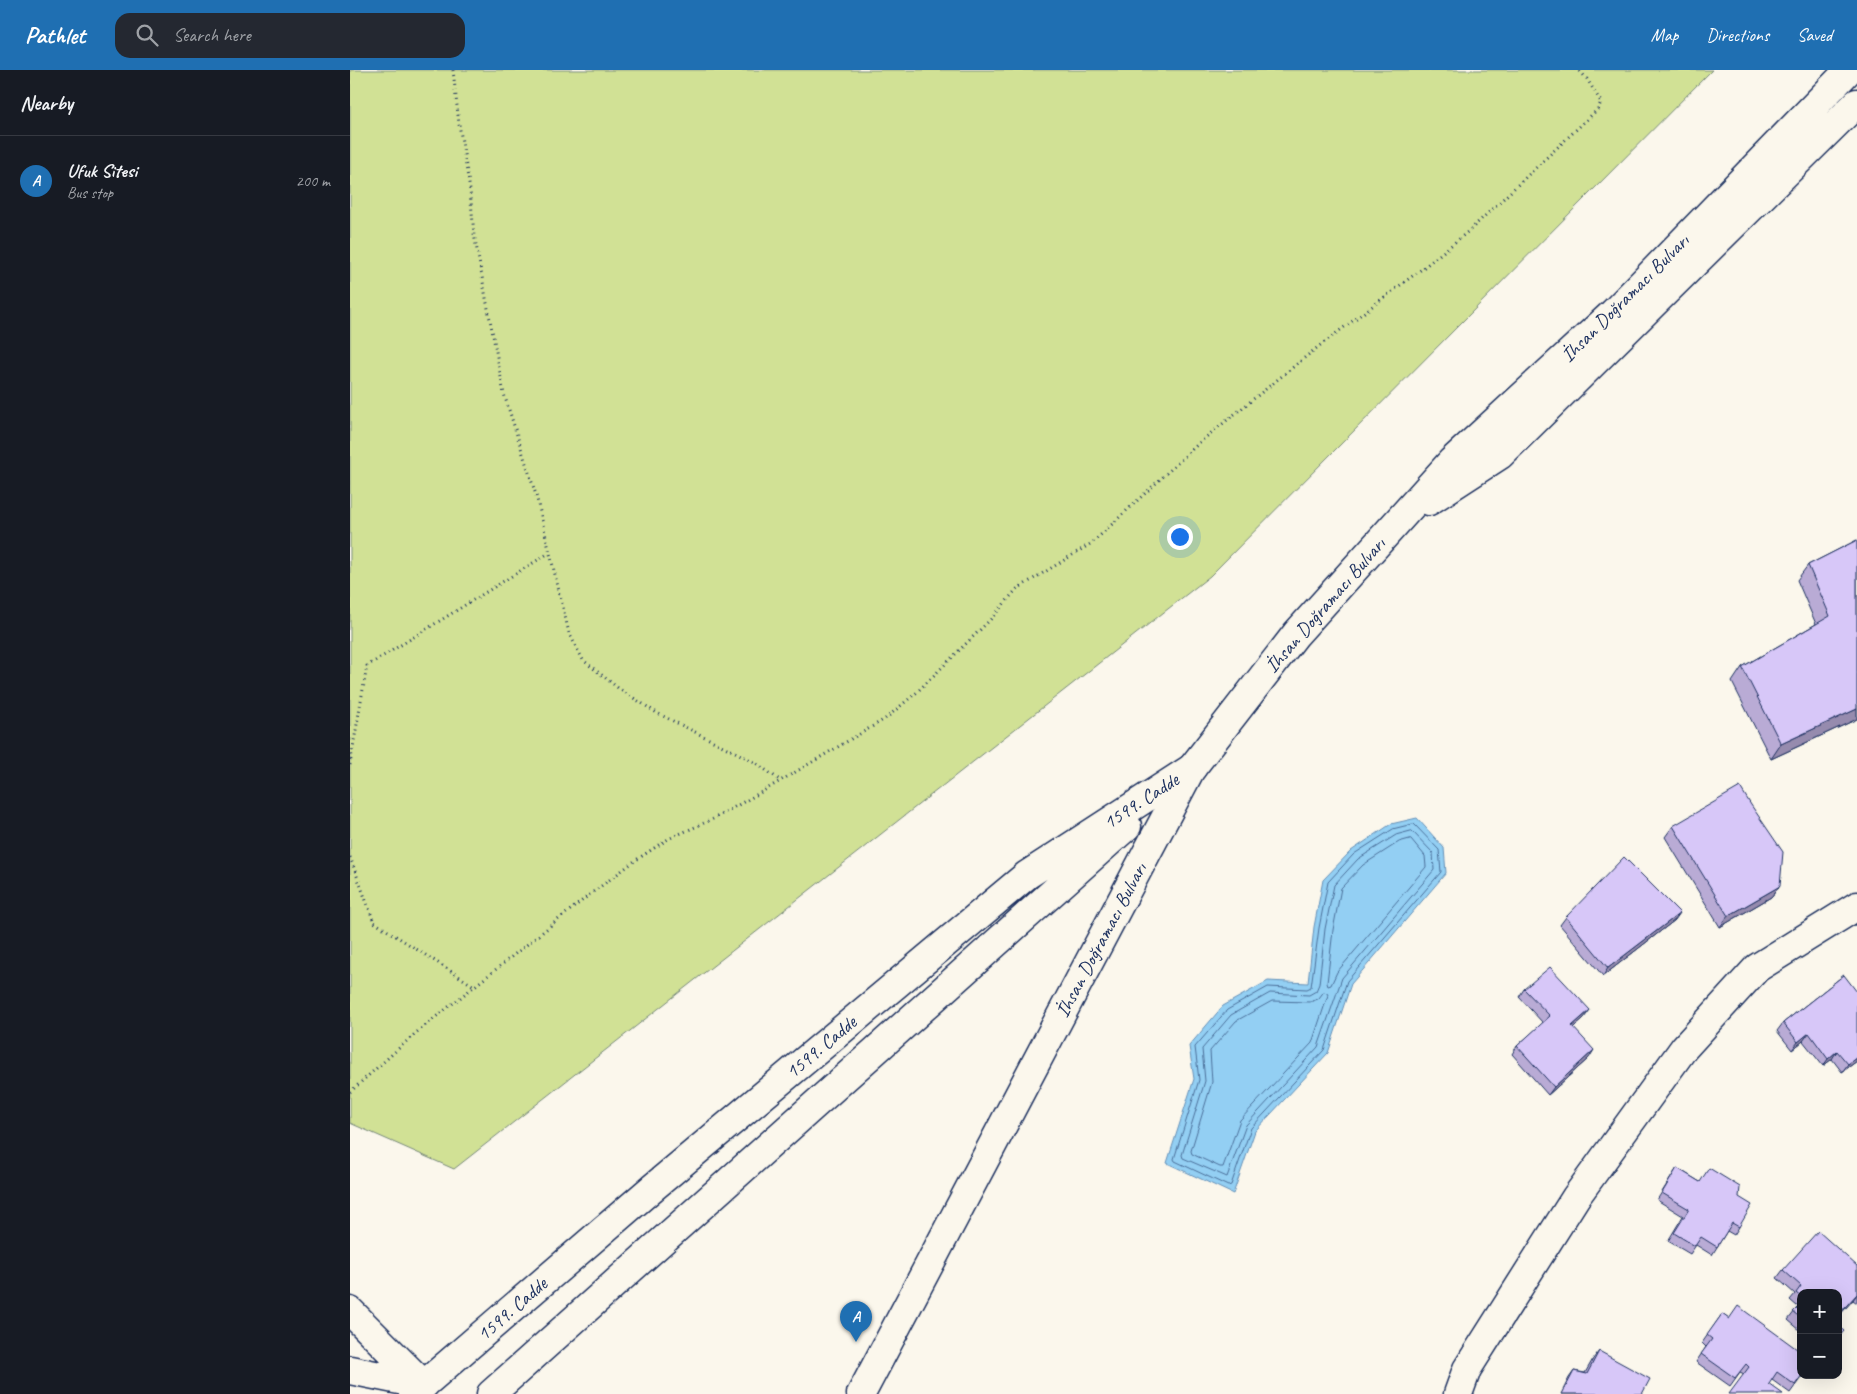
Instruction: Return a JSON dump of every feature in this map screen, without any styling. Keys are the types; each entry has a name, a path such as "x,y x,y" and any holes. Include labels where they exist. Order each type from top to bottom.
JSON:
{"street":[{"name":"İhsan Doğramacı Bulvarı","path":"861,1394 1192,768 1296,634 1452,461 1613,313 1849,70"},
{"name":"İhsan Doğramacı Bulvarı","path":"1397,523 1500,455 1857,103"},
{"name":"1599. Cadde","path":"426,1391 650,1190 1027,875 1192,768"},
{"name":"1599. Cadde","path":"491,1394 1192,768"},
{"path":"1458,1394 1467,1369 1576,1197 1684,1048 1757,968 1857,906"},
{"path":"350,1312 426,1391"},
{"path":"350,1370 426,1391"}],"path":[{"path":"453,70 459,124 470,190 474,234 504,394 536,495 569,633 583,660 618,688 657,713 752,761 781,781"},
{"path":"350,1092 417,1032 636,860 668,839 713,819 781,781 885,719 916,693 989,621 1017,589 1092,543 1200,442 1318,347 1418,272 1470,230 1598,109 1601,102 1579,70"},
{"path":"350,766 367,666 549,553"},
{"path":"350,856 374,922 474,986"}],"green space":[{"path":"350,70 1712,70 1210,576 454,1169 350,1123"}],"water":[{"path":"1417,818 1444,848 1446,873 1351,984 1328,1053 1255,1131 1233,1194 1167,1163 1194,1079 1189,1046 1223,1006 1268,981 1308,983 1314,927 1323,880 1351,851 1391,824"}],"building":[{"path":"1857,540 1857,709 1781,744 1742,667 1830,616 1808,565"},
{"path":"1740,787 1783,852 1780,886 1728,916 1673,826"},
{"path":"1624,857 1680,913 1608,968 1566,917"},
{"path":"1550,967 1590,1010 1572,1026 1594,1050 1554,1087 1517,1046 1550,1016 1524,989"},
{"path":"1844,975 1857,992 1857,1057 1848,1064 1837,1051 1828,1059 1809,1033 1798,1042 1783,1023"},
{"path":"1677,1168 1700,1182 1709,1168 1740,1187 1739,1197 1752,1205 1739,1227 1732,1223 1717,1247 1701,1237 1695,1246 1674,1233 1689,1209 1662,1193"},
{"path":"1818,1231 1857,1266 1857,1294 1842,1311 1842,1289 1799,1289 1801,1286 1783,1270"},
{"path":"1738,1306 1797,1349 1797,1379 1799,1379 1795,1385 1777,1372 1769,1384 1783,1394 1729,1394 1749,1367 1746,1364 1735,1378 1701,1354 1712,1339 1707,1335 1722,1314 1729,1319"},
{"path":"1599,1351 1650,1379 1642,1394 1562,1394 1574,1371 1587,1374"}],"place":[{"name":"Ufuk Sitesi","path":"856,1342"}]}
